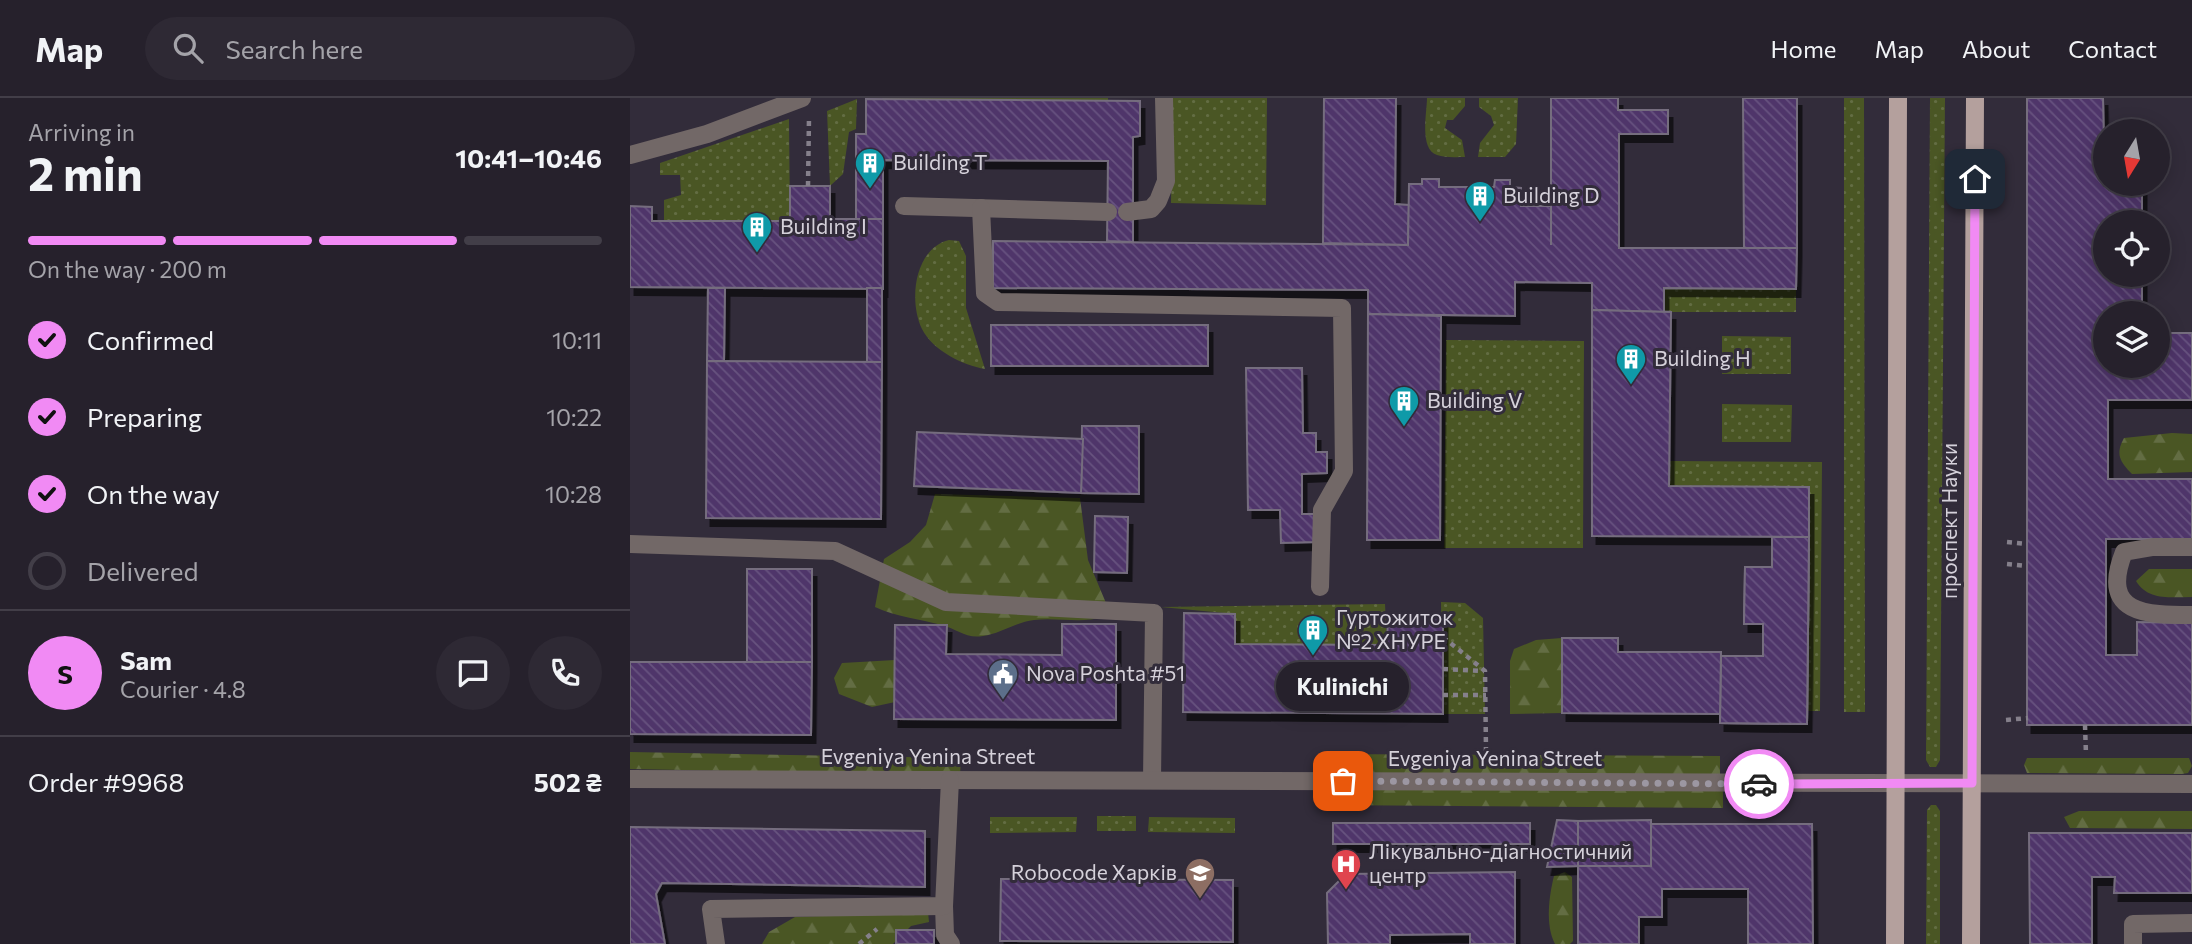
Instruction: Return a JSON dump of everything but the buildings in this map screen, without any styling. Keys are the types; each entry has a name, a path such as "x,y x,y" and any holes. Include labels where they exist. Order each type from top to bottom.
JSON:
{"main road":[{"path":"1895,944 1898,98"},
{"name":"проспект Науки","path":"1971,944 1975,98"}],"street":[{"path":"1127,212 1151,209 1163,191 1166,181 1164,98"},
{"path":"630,155 707,134 805,101"},
{"path":"904,206 1108,212"},
{"path":"981,208 985,293 998,302 1342,307 1345,471 1322,510 1320,587"},
{"path":"630,544 835,551 946,602 1154,613 1152,780"},
{"path":"2192,547 2154,547 2124,552 2118,580 2128,607 2138,613 2192,615"},
{"name":"Evgeniya Yenina Street","path":"630,779 2192,784"},
{"path":"950,780 944,906 945,935 951,944"},
{"path":"716,944 711,909 944,906"},
{"path":"2133,944 2133,924 2192,923"}],"path":[{"path":"805,101 808,186"},
{"path":"2007,542 2027,544"},
{"path":"2007,564 2027,566"},
{"path":"1443,637 1485,671 1486,751"},
{"path":"1443,669 1485,671"},
{"path":"1443,695 1486,695"},
{"path":"2006,720 2025,719"},
{"path":"2085,725 2086,755"}],"green space":[{"path":"1108,98 1108,101 882,99"},
{"path":"1173,98 1267,98 1266,205 1171,203"},
{"path":"1427,98 1465,98 1465,106 1453,120 1447,120 1445,128 1462,140 1465,157 1444,157 1431,151 1426,138"},
{"path":"1479,98 1518,98 1516,144 1505,157 1478,157 1480,143 1494,125 1491,116 1479,107"},
{"path":"1844,98 1864,98 1865,712 1844,712"},
{"path":"1930,98 1945,98 1940,760 1936,767 1930,767 1926,760"},
{"path":"857,99 856,129 849,132 843,174 830,186 827,111"},
{"path":"789,119 790,221 664,221 664,200 681,195 680,175 660,175 660,163"},
{"path":"949,240 959,241 966,256 966,308 985,369 958,360 933,344 922,329 918,317 915,290 922,264 928,253"},
{"path":"1664,288 1796,289 1796,312 1664,312"},
{"path":"1722,336 1791,337 1791,374 1722,374"},
{"path":"1446,340 1584,341 1583,548 1444,548"},
{"path":"1722,404 1792,405 1791,442 1722,442"},
{"path":"2172,433 2192,434 2192,472 2132,474 2122,462 2119,453 2124,438"},
{"path":"1669,461 1822,462 1820,711 1808,711 1809,487 1669,486"},
{"path":"935,494 1080,498 1088,560 1106,603 1103,617 1086,620 1034,620 977,637 875,607 884,559 910,542 926,525"},
{"path":"2149,569 2192,569 2192,597 2161,597 2147,592 2136,581"},
{"path":"1441,602 1465,603 1483,618 1485,714 1443,714"},
{"path":"1385,604 1387,645 1235,644 1235,614 1161,607"},
{"path":"1562,638 1563,713 1510,714 1510,661 1514,649 1536,640"},
{"path":"895,660 895,702 872,707 839,694 834,678 842,663"},
{"path":"630,752 961,758 960,775 630,769"},
{"path":"1319,754 1720,756 1720,777 1319,776"},
{"path":"2027,758 2189,758 2192,766 2188,773 2182,774 2027,773 2024,765"},
{"path":"1325,785 1723,788 1723,808 1324,805"},
{"path":"1931,805 1936,805 1940,811 1940,944 1926,944 1927,810"},
{"path":"2079,811 2192,811 2192,829 2070,828 2064,817"},
{"path":"1097,816 1136,816 1136,831 1097,831"},
{"path":"990,817 1077,817 1076,832 990,833"},
{"path":"1149,817 1235,818 1235,833 1148,832"},
{"path":"1565,872 1572,877 1573,941 1570,944 1555,944 1549,919 1551,892 1554,876"},
{"path":"928,912 929,922 911,926 893,944 762,944 769,932 795,917"}],"way so far":[{"path":"1343,781 1759,784"}],"place":[{"name":"Building T","path":"870,190"},
{"name":"Building D","path":"1480,223"},
{"name":"Building І","path":"757,254"},
{"name":"Building H","path":"1631,386"},
{"name":"Building V","path":"1404,428"},
{"name":"Гуртожиток №2 ХНУРЕ","path":"1313,657"},
{"name":"Nova Poshta #51","path":"1003,701"},
{"name":"Kulinichi","path":"1343,781"},
{"name":"Лікувально-діагностичний центр","path":"1346,891"},
{"name":"Robocode Харків","path":"1200,900"}],"route":[{"path":"1759,784 1972,783 1975,179"}]}
